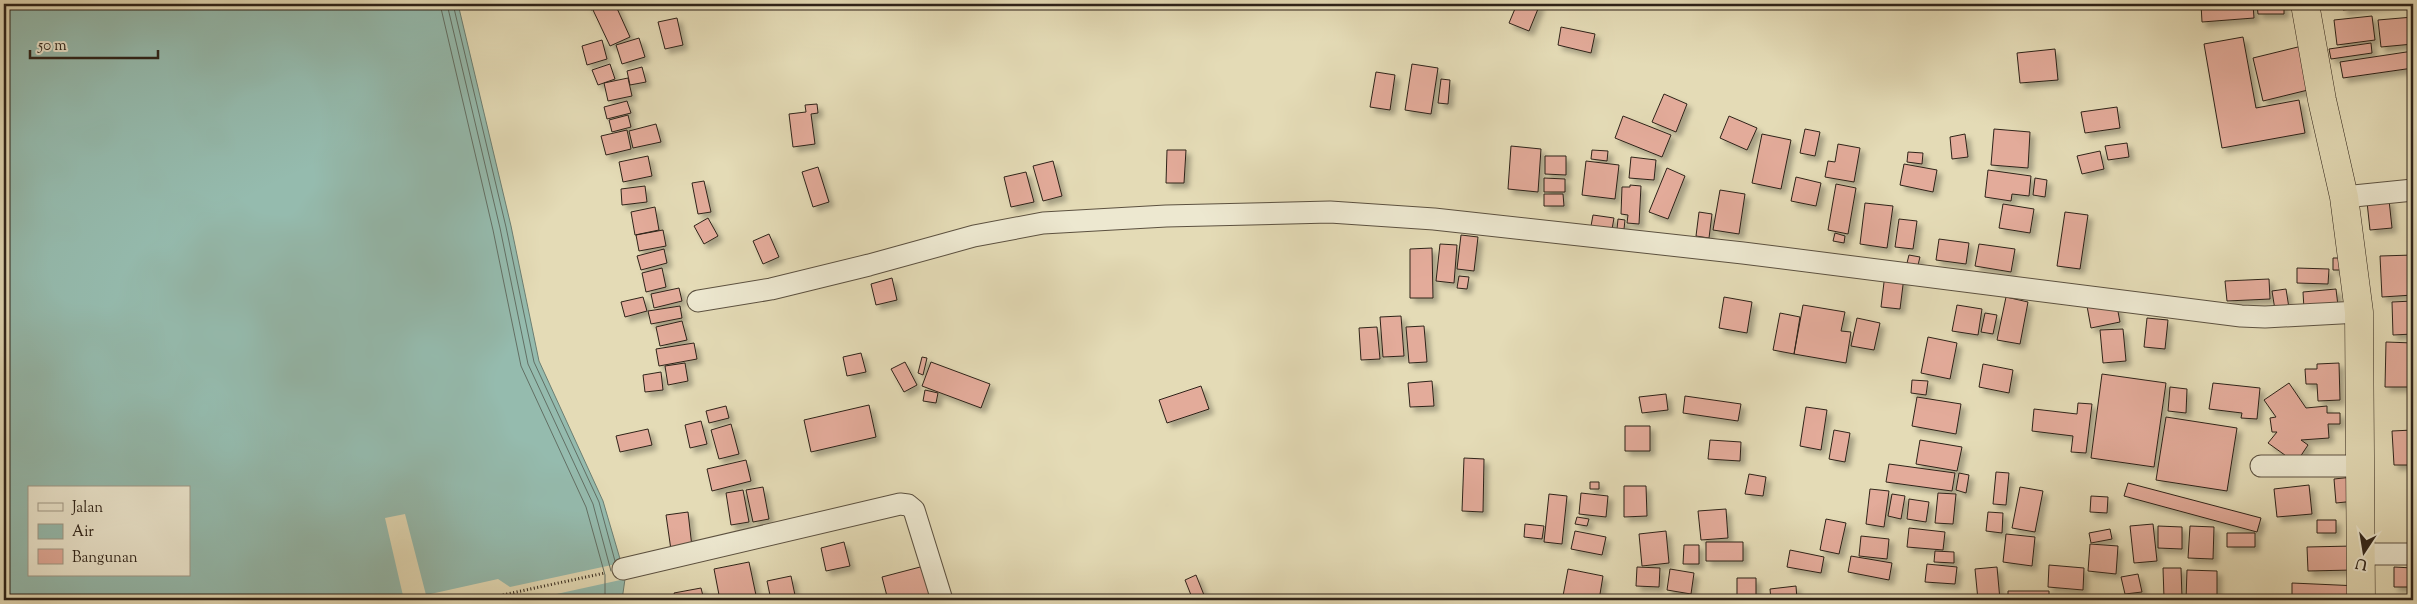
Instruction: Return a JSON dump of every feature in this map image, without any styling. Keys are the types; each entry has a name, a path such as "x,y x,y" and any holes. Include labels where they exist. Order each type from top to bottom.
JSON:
{"highway":[{"path":"2305,4 2322,100 2344,197 2359,312 2361,600"}],"street":[{"path":"2344,197 2413,190"},
{"path":"698,301 771,289 869,265 974,236 1043,223 1166,216 1330,212 1434,219 1763,256 2241,316 2265,317 2359,312"},
{"path":"2261,466 2360,466"},
{"path":"623,569 900,504 908,505 914,510 942,600"},
{"path":"2360,554 2413,554"}],"path":[{"path":"479,600 623,569"}],"water":[{"path":"4,4 458,4 511,226 539,361 603,501 625,579 622,600 4,600"}],"pier":[{"path":"405,514 426,595 498,579 510,587 621,563 625,579 529,600 404,600 385,518"}],"building":[{"path":"588,4 605,4 591,10"},
{"path":"607,4 615,4 630,37 610,46 593,10"},
{"path":"1517,4 1540,4 1529,31 1509,23"},
{"path":"2201,4 2253,4 2254,18 2202,22"},
{"path":"2257,4 2284,4 2284,14 2258,14"},
{"path":"2342,4 2393,4 2343,10"},
{"path":"2372,16 2375,40 2337,45 2334,20"},
{"path":"2413,17 2413,44 2381,47 2378,20"},
{"path":"677,18 683,45 665,49 658,22"},
{"path":"1561,27 1595,34 1591,53 1558,45"},
{"path":"2243,37 2256,108 2299,100 2305,133 2222,148 2204,44"},
{"path":"639,38 645,57 622,64 616,45"},
{"path":"602,40 607,59 587,65 582,46"},
{"path":"2371,43 2372,53 2331,59 2329,49"},
{"path":"2302,46 2312,89 2263,101 2253,58"},
{"path":"2055,49 2058,80 2020,83 2017,53"},
{"path":"2413,51 2413,68 2343,78 2340,62"},
{"path":"610,64 615,79 598,85 592,70"},
{"path":"1412,64 1438,68 1431,114 1405,110"},
{"path":"642,67 646,82 630,85 627,71"},
{"path":"1376,72 1395,75 1390,110 1370,107"},
{"path":"628,78 632,96 608,101 604,83"},
{"path":"1441,79 1450,80 1448,104 1438,103"},
{"path":"1664,94 1687,104 1676,132 1652,122"},
{"path":"627,101 631,113 607,119 604,107"},
{"path":"817,104 818,113 811,114 815,144 793,147 789,114 806,112 805,105"},
{"path":"2117,107 2120,128 2085,133 2081,112"},
{"path":"628,115 631,127 612,132 609,120"},
{"path":"1623,116 1671,135 1662,157 1615,138"},
{"path":"1729,116 1757,128 1747,150 1720,138"},
{"path":"656,124 661,142 633,148 629,131"},
{"path":"1805,129 1820,132 1815,156 1800,153"},
{"path":"1994,129 2030,132 2028,168 1991,165"},
{"path":"627,130 631,149 606,155 601,136"},
{"path":"1762,134 1791,140 1781,189 1752,183"},
{"path":"1965,134 1968,157 1952,159 1950,137"},
{"path":"2127,143 2129,157 2108,160 2105,146"},
{"path":"1838,144 1860,148 1854,182 1825,177 1828,161 1835,162"},
{"path":"1511,146 1541,149 1538,192 1508,189"},
{"path":"1167,150 1186,150 1184,183 1166,183"},
{"path":"1592,150 1608,151 1607,161 1591,159"},
{"path":"2100,151 2104,169 2082,174 2077,156"},
{"path":"1908,152 1923,153 1922,164 1907,162"},
{"path":"648,156 652,176 623,182 619,162"},
{"path":"1545,156 1566,156 1566,175 1545,174"},
{"path":"1631,157 1656,160 1654,180 1629,178"},
{"path":"1053,161 1062,196 1043,201 1033,166"},
{"path":"1586,161 1619,165 1615,199 1582,195"},
{"path":"1904,164 1937,170 1933,192 1900,185"},
{"path":"818,167 829,202 813,207 802,172"},
{"path":"1667,168 1685,176 1668,219 1649,212"},
{"path":"1988,170 2031,176 2029,196 2012,194 2011,201 1985,197"},
{"path":"1026,172 1034,202 1011,207 1004,177"},
{"path":"1796,177 1821,183 1816,206 1791,201"},
{"path":"1544,178 1565,179 1565,192 1544,192"},
{"path":"2035,178 2047,180 2045,197 2033,195"},
{"path":"704,181 711,212 698,214 692,183"},
{"path":"1836,184 1856,188 1848,234 1828,230"},
{"path":"1630,185 1641,186 1639,224 1627,223 1628,215 1621,214 1622,187 1630,187"},
{"path":"645,186 647,202 622,205 621,189"},
{"path":"1720,190 1745,194 1739,234 1713,230"},
{"path":"1544,194 1563,194 1564,206 1544,206"},
{"path":"2389,200 2392,228 2370,230 2367,202"},
{"path":"1865,203 1893,206 1887,248 1860,244"},
{"path":"2003,204 2034,209 2030,233 1999,228"},
{"path":"655,207 659,230 635,235 631,212"},
{"path":"1699,212 1712,214 1709,238 1696,236"},
{"path":"2065,212 2088,215 2080,269 2057,266"},
{"path":"1593,215 1614,218 1612,229 1591,226"},
{"path":"708,218 718,236 704,244 694,226"},
{"path":"1618,219 1625,220 1624,229 1617,229"},
{"path":"1899,219 1917,221 1913,249 1895,247"},
{"path":"663,230 666,246 639,251 636,235"},
{"path":"1835,233 1845,236 1844,243 1833,241"},
{"path":"769,234 779,257 763,264 753,241"},
{"path":"1461,235 1478,237 1474,271 1457,269"},
{"path":"1939,239 1969,243 1966,264 1936,260"},
{"path":"1440,244 1457,245 1454,283 1436,281"},
{"path":"1979,244 2015,249 2011,272 1975,266"},
{"path":"1432,248 1433,298 1410,298 1410,249"},
{"path":"664,249 667,263 641,270 637,256"},
{"path":"1909,255 1920,257 1918,265 1907,263"},
{"path":"2413,255 2413,295 2382,297 2380,256"},
{"path":"2333,258 2341,258 2340,270 2333,270"},
{"path":"662,268 666,287 646,292 642,273"},
{"path":"2297,268 2329,269 2328,284 2297,283"},
{"path":"1885,274 1904,277 1900,309 1881,307"},
{"path":"1459,276 1469,277 1467,289 1457,288"},
{"path":"892,278 897,300 876,305 871,284"},
{"path":"2269,279 2270,299 2227,301 2225,281"},
{"path":"679,288 682,301 654,308 651,294"},
{"path":"2286,289 2289,308 2275,310 2272,291"},
{"path":"2336,289 2338,306 2304,309 2303,292"},
{"path":"643,297 647,311 625,317 621,302"},
{"path":"1724,297 1752,302 1747,333 1719,328"},
{"path":"2006,297 2028,302 2020,344 1997,340"},
{"path":"2116,301 2120,322 2091,328 2087,306"},
{"path":"2413,301 2413,334 2393,335 2392,302"},
{"path":"1803,305 1845,312 1841,331 1851,332 1846,363 1794,354"},
{"path":"1957,305 1982,309 1978,335 1952,331"},
{"path":"680,306 682,318 651,324 648,311"},
{"path":"1780,313 1800,317 1794,354 1773,350"},
{"path":"1985,313 1997,315 1993,334 1981,332"},
{"path":"1401,316 1404,356 1383,357 1380,317"},
{"path":"1857,318 1880,323 1874,350 1851,346"},
{"path":"2147,318 2168,320 2165,349 2144,347"},
{"path":"682,321 687,340 660,346 656,327"},
{"path":"1424,326 1427,362 1409,363 1406,327"},
{"path":"1377,327 1380,359 1361,360 1359,328"},
{"path":"2123,329 2126,361 2103,363 2100,330"},
{"path":"1928,337 1957,343 1950,379 1921,373"},
{"path":"2386,342 2413,343 2413,387 2385,387"},
{"path":"694,343 697,359 659,366 656,349"},
{"path":"861,353 866,372 847,376 843,357"},
{"path":"922,357 927,358 923,375 918,373"},
{"path":"905,362 917,385 904,392 891,369"},
{"path":"931,362 990,384 981,408 922,386"},
{"path":"685,363 688,381 668,385 665,366"},
{"path":"2339,363 2340,400 2318,401 2317,384 2306,384 2305,369 2317,369 2317,364"},
{"path":"1983,364 2013,370 2009,393 1979,387"},
{"path":"661,372 663,390 645,392 643,375"},
{"path":"2102,374 2166,383 2154,467 2091,458"},
{"path":"1912,380 1928,381 1926,395 1911,393"},
{"path":"1432,381 1434,406 1410,407 1408,383"},
{"path":"2213,383 2260,388 2257,419 2241,418 2242,413 2209,409"},
{"path":"2289,383 2306,408 2327,406 2327,413 2340,413 2340,424 2328,424 2329,438 2301,440 2308,445 2296,463 2268,443 2277,432 2272,432 2270,418 2276,417 2264,400"},
{"path":"1201,386 1209,409 1167,423 1159,400"},
{"path":"2170,387 2187,389 2186,413 2168,411"},
{"path":"925,390 938,393 936,403 923,401"},
{"path":"1666,394 1668,410 1642,413 1639,397"},
{"path":"1685,396 1741,404 1738,421 1683,413"},
{"path":"1917,397 1961,404 1956,434 1912,426"},
{"path":"2078,403 2092,404 2086,453 2071,452 2073,436 2032,431 2034,409 2077,414"},
{"path":"869,405 876,437 811,452 804,420"},
{"path":"726,406 729,418 709,423 706,411"},
{"path":"1806,407 1827,410 1821,450 1800,446"},
{"path":"2166,417 2237,428 2227,491 2156,480"},
{"path":"701,421 707,444 690,448 685,425"},
{"path":"731,424 739,454 719,459 711,430"},
{"path":"1625,426 1650,426 1650,451 1625,451"},
{"path":"648,429 652,445 620,452 616,436"},
{"path":"1834,430 1850,433 1845,462 1829,459"},
{"path":"2413,430 2413,465 2394,465 2392,431"},
{"path":"1710,440 1741,442 1740,461 1708,459"},
{"path":"1920,440 1962,447 1957,471 1916,464"},
{"path":"1464,458 1484,459 1483,512 1462,511"},
{"path":"746,460 751,481 712,491 707,469"},
{"path":"1889,464 1955,473 1952,491 1886,482"},
{"path":"1996,472 2009,473 2006,505 1993,504"},
{"path":"1959,473 1969,475 1966,493 1956,490"},
{"path":"1749,474 1766,477 1763,496 1745,494"},
{"path":"2353,477 2355,501 2336,503 2334,479"},
{"path":"1590,482 1599,482 1599,489 1590,489"},
{"path":"2128,483 2261,518 2257,532 2124,496"},
{"path":"2309,485 2312,514 2277,517 2274,489"},
{"path":"1624,486 1646,486 1647,516 1624,517"},
{"path":"763,487 769,519 753,522 746,490"},
{"path":"2020,487 2043,491 2035,532 2012,528"},
{"path":"1870,489 1889,491 1884,527 1866,524"},
{"path":"743,490 749,522 731,525 726,493"},
{"path":"1581,493 1608,496 1606,517 1579,514"},
{"path":"1938,493 1956,494 1953,524 1935,523"},
{"path":"1549,494 1567,496 1562,544 1544,542"},
{"path":"1892,494 1905,496 1901,519 1888,516"},
{"path":"2091,496 2108,497 2107,513 2090,512"},
{"path":"1909,499 1929,502 1926,522 1907,519"},
{"path":"1726,509 1728,538 1701,540 1698,511"},
{"path":"688,512 692,547 671,550 666,515"},
{"path":"1988,512 2003,513 2002,533 1986,531"},
{"path":"1577,517 1589,519 1587,526 1575,524"},
{"path":"1826,519 1846,523 1839,554 1820,550"},
{"path":"2317,520 2336,520 2336,533 2317,533"},
{"path":"1525,524 1544,526 1542,539 1524,537"},
{"path":"2153,524 2157,561 2134,563 2130,526"},
{"path":"2158,526 2182,527 2182,549 2158,548"},
{"path":"2190,526 2214,527 2213,559 2188,558"},
{"path":"1909,528 1945,532 1943,550 1907,547"},
{"path":"2110,529 2112,539 2091,543 2089,533"},
{"path":"1575,531 1606,537 1602,555 1571,549"},
{"path":"1666,531 1669,563 1642,566 1639,534"},
{"path":"2227,533 2255,533 2255,547 2227,547"},
{"path":"2006,534 2035,537 2032,566 2003,562"},
{"path":"1861,536 1889,539 1887,559 1859,556"},
{"path":"844,542 850,566 826,571 821,548"},
{"path":"1706,542 1743,542 1743,561 1706,561"},
{"path":"2090,544 2118,546 2116,574 2088,571"},
{"path":"1684,545 1699,545 1699,564 1683,564"},
{"path":"2353,546 2353,570 2308,571 2307,547"},
{"path":"1790,550 1824,557 1821,573 1787,567"},
{"path":"1935,551 1954,552 1954,563 1934,562"},
{"path":"1851,556 1892,563 1889,580 1848,572"},
{"path":"749,562 757,600 720,600 714,569"},
{"path":"1927,564 1957,567 1955,584 1925,582"},
{"path":"2049,565 2084,568 2083,590 2048,587"},
{"path":"924,566 933,599 888,600 882,577"},
{"path":"1637,567 1660,568 1659,587 1636,586"},
{"path":"1997,567 2000,600 1978,600 1975,569"},
{"path":"2394,567 2413,568 2413,587 2394,587"},
{"path":"2163,568 2181,568 2182,598 2164,598"},
{"path":"1568,569 1603,576 1599,600 1563,596"},
{"path":"1670,569 1694,573 1691,594 1667,590"},
{"path":"2187,570 2217,571 2217,600 2186,600"},
{"path":"2138,574 2142,592 2125,594 2121,577"},
{"path":"1196,575 1204,595 1193,600 1185,580"},
{"path":"791,576 796,600 771,600 767,581"},
{"path":"1737,578 1756,578 1756,600 1737,600"},
{"path":"2292,583 2359,586 2358,600 2292,600"},
{"path":"1796,586 1797,600 1771,600 1770,589"},
{"path":"701,588 704,600 676,600 674,593"},
{"path":"2008,591 2049,591 2049,600 2008,600"}]}
